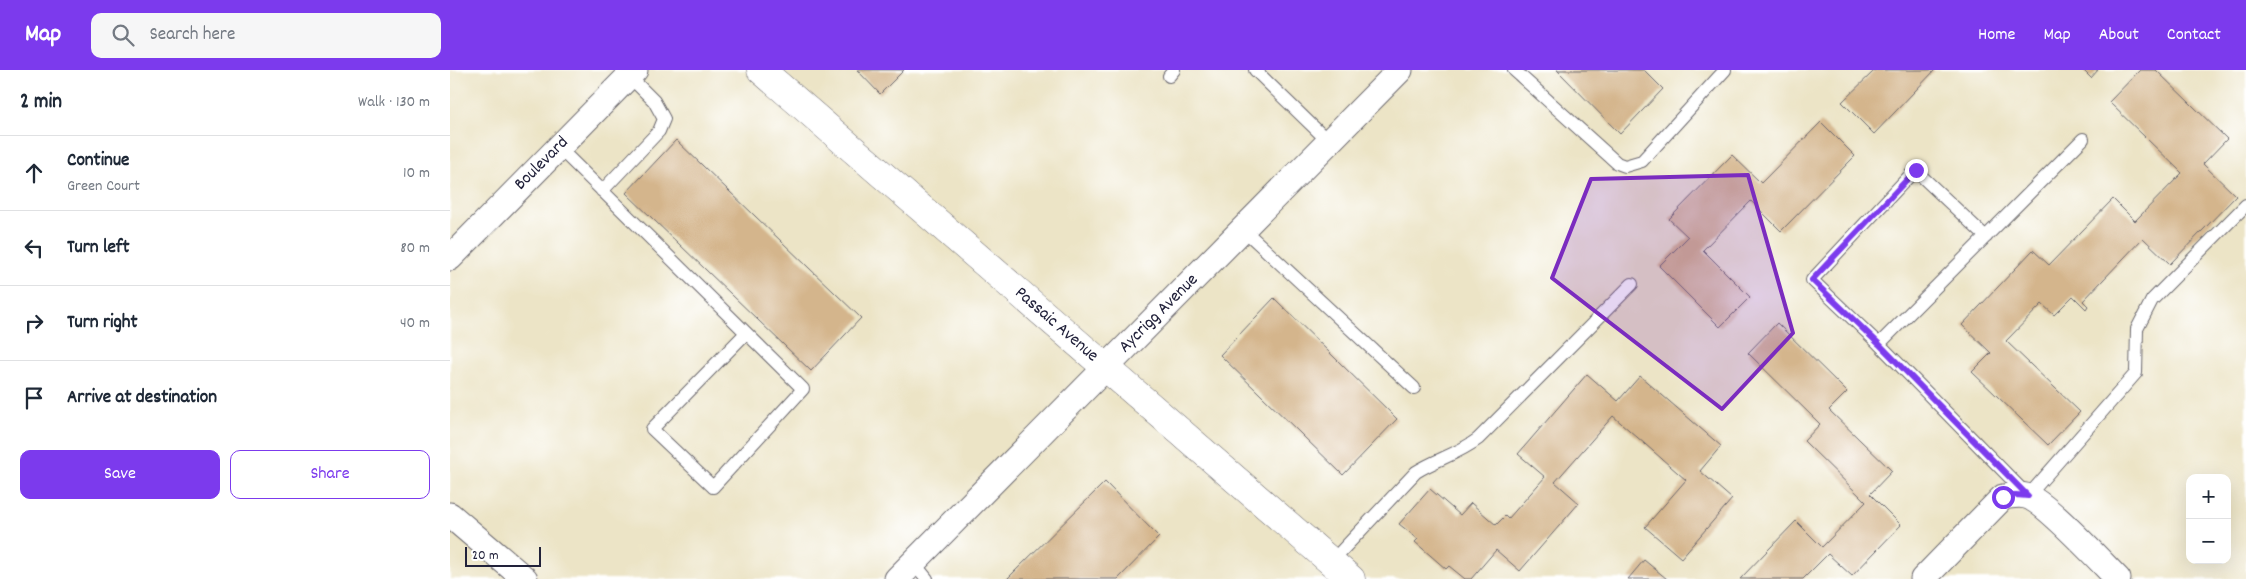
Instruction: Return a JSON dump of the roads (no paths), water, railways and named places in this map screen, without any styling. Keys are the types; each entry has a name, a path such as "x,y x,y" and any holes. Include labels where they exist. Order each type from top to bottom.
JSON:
{"street":[{"name":"Passaic Avenue","path":"761,70 1341,570"},
{"name":"Aycrigg Avenue","path":"913,574 1106,368 1400,70"},
{"name":"Boulevard","path":"450,258 632,73"},
{"path":"1923,579 2003,497 2016,495 2028,496 2044,507 2118,579"},
{"path":"450,515 525,579"}],"lane":[{"path":"1255,70 1329,142"},
{"path":"1514,70 1610,157 1617,163 1625,166 1642,161 1724,70"},
{"path":"602,190 658,131 664,119 654,101 632,73"},
{"path":"1879,344 2083,139"},
{"path":"558,147 803,389 713,487 652,430 746,333"},
{"path":"1986,237 1916,170 1812,280 1879,344 2028,496 2136,373 2138,329 2152,300 2246,205"},
{"path":"1243,229 1414,388"},
{"path":"1341,570 1416,472 1430,463 1461,451 1478,439 1632,284"}]}
